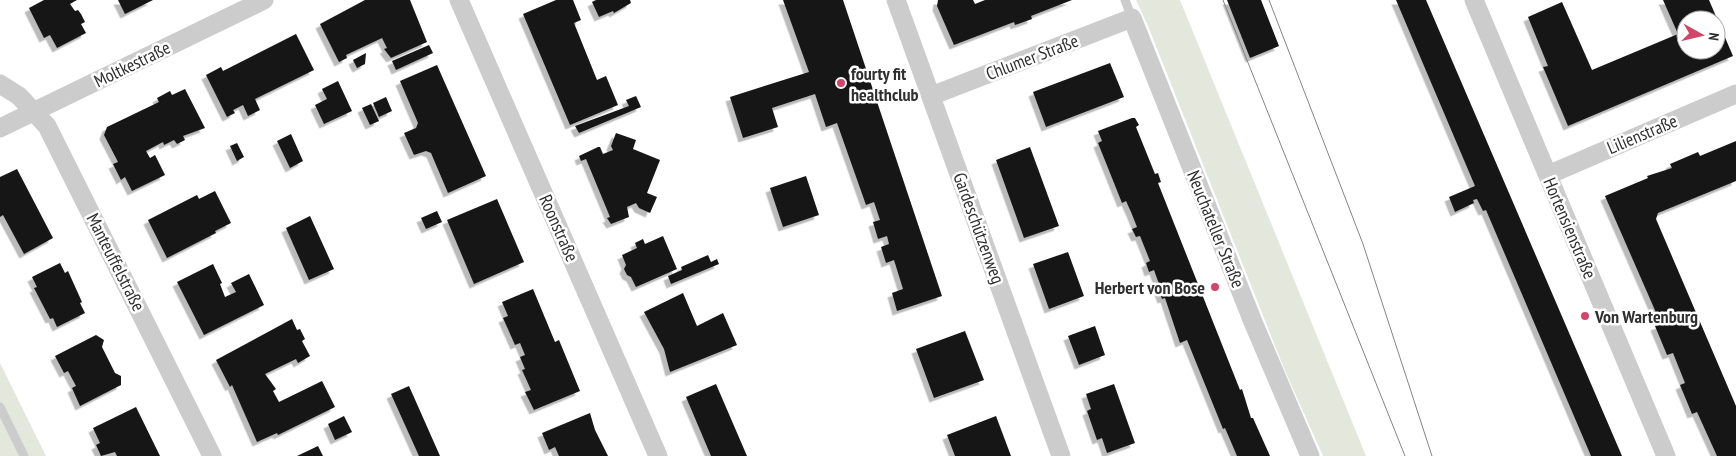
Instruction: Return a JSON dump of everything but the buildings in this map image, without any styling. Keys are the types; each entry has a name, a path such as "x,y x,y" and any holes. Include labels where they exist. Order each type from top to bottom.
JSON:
{"street":[{"name":"Moltkestraße","path":"0,128 264,0"},
{"name":"Roonstraße","path":"459,0 658,456"},
{"name":"Gardeschützenweg","path":"896,0 1061,456"},
{"name":"Hortensienstraße","path":"1474,0 1666,456"},
{"name":"Chlumer Straße","path":"931,96 1132,18"},
{"name":"Neuchateller Straße","path":"1132,18 1253,322 1310,456"},
{"name":"Manteuffelstraße","path":"0,84 19,96 48,126 212,456"},
{"name":"Lilienstraße","path":"1548,175 1736,94"}],"lane":[{"name":"Neuchateller Straße","path":"1125,0 1132,18"},
{"path":"0,407 24,456"}],"shaded area":[{"path":"1136,0 1180,0 1366,456 1323,456 1285,371"},
{"path":"0,363 46,456 0,456"}],"tram line":[{"path":"1223,0 1405,456"},
{"path":"1269,0 1363,244 1432,456"}],"place":[{"name":"fourty fit healthclub","path":"841,83"},
{"name":"Herbert von Bose","path":"1215,287"},
{"name":"Von Wartenburg","path":"1585,316"}]}
